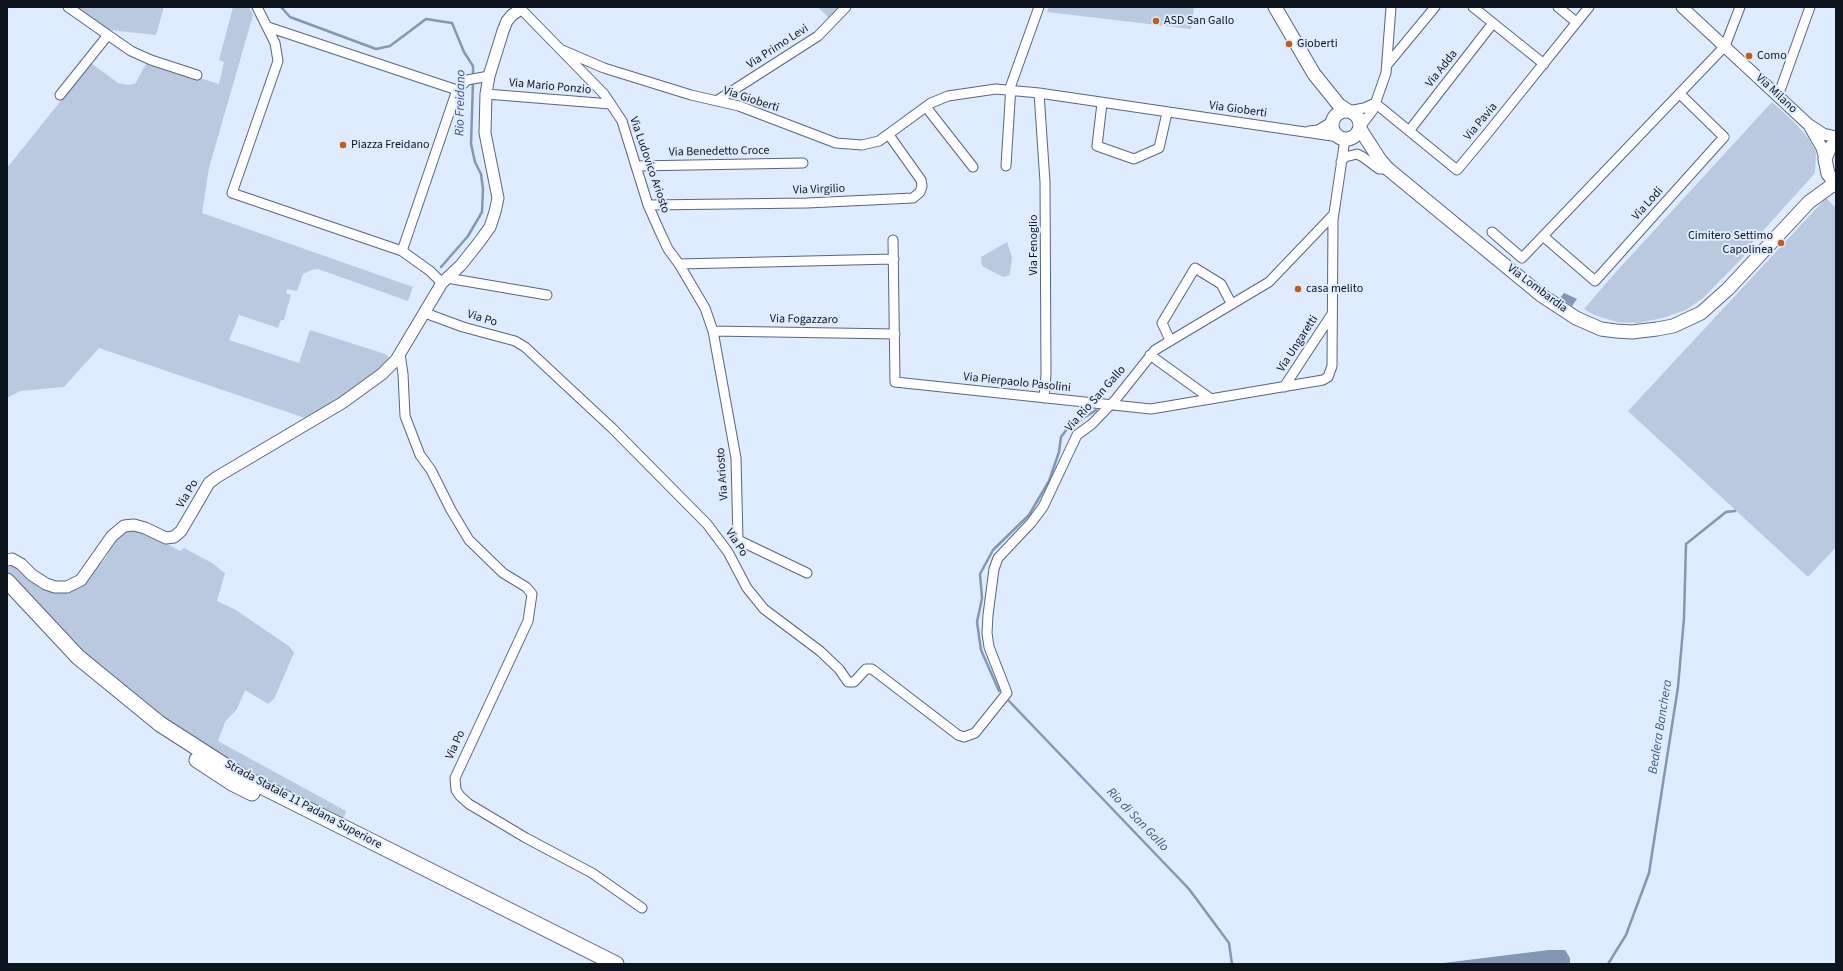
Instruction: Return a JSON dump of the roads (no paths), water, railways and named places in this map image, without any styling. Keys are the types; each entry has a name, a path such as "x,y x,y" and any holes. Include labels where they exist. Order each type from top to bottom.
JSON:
{"highway":[{"name":"Strada Statale 11 Padana Superiore","path":"8,587 79,669 155,732 232,783 595,964"},
{"name":"Strada Statale 11 Padana Superiore","path":"8,587 78,657 160,724 241,776 616,964"}],"main road":[{"path":"1275,7 1314,74 1333,121 1333,129 1344,138 1356,135 1360,128 1358,117 1339,105 1314,74"},
{"path":"1333,121 1340,113 1348,111"},
{"name":"Via Lombardia","path":"1360,128 1384,164"},
{"name":"Via Lombardia","path":"1344,138 1363,146 1373,158 1384,164 1541,295 1576,318 1601,328 1621,331 1643,331 1673,326 1688,320 1713,304 1809,202"},
{"path":"1809,202 1819,187 1829,149 1836,142"},
{"name":"Via Milano","path":"1825,163 1828,174 1836,184"},
{"path":"1809,202 1836,184"}],"street":[{"path":"68,7 138,54 197,75"},
{"path":"257,7 275,43 278,61 232,193 402,251 445,281 547,295"},
{"name":"Via Primo Levi","path":"718,100 818,36 846,7"},
{"path":"1006,166 1010,90 1040,7"},
{"path":"1360,128 1373,110 1387,65 1391,7"},
{"path":"1387,65 1435,7"},
{"path":"1473,7 1544,64"},
{"path":"1558,7 1576,22"},
{"name":"Via Pavia","path":"1375,103 1457,170 1589,7"},
{"path":"1492,232 1522,258 1725,46 1740,7"},
{"path":"1778,96 1810,7"},
{"name":"Via Ludovico Ariosto","path":"521,8 604,94 622,120 648,205 668,249 679,264 705,308 713,331"},
{"name":"Via Po","path":"7,560 12,559 21,564 32,575 46,584 55,587 66,587 81,580 112,536 124,526 134,525 145,528 166,538 174,537 181,531 209,484 217,477 342,403 382,374 400,354 445,281 461,265 490,227 498,198 485,134 486,94 489,76 507,21 521,8"},
{"name":"Via Milano","path":"1687,9 1809,124 1824,134 1836,137"},
{"name":"Via Adda","path":"1409,131 1493,23"},
{"path":"268,27 457,90"},
{"path":"60,95 108,35"},
{"name":"Via Gioberti","path":"562,50 604,68 692,96 706,100 718,100 756,112 836,144 862,145 879,141 931,103 948,96 996,90 1039,93 1344,138"},
{"path":"402,251 457,90 460,85 473,78 489,76"},
{"name":"Via Fenoglio","path":"1039,93 1045,182 1046,374 1044,398"},
{"name":"Via Mario Ponzio","path":"486,94 611,104"},
{"name":"Via Lodi","path":"1542,236 1595,281 1724,137 1680,94"},
{"path":"1102,103 1097,146 1134,159 1159,148 1167,113"},
{"path":"1348,111 1364,108 1375,103"},
{"path":"926,107 973,167"},
{"path":"1306,132 1318,130 1333,121"},
{"name":"Via Milano","path":"1809,124 1822,148 1825,163"},
{"name":"Via Virgilio","path":"648,205 807,203 913,198 920,192 922,186 920,180 889,135"},
{"path":"1332,314 1334,214 1344,138"},
{"path":"1341,162 1345,157 1357,154 1379,169 1384,164"},
{"name":"Via Benedetto Croce","path":"636,166 803,162"},
{"name":"Via Rio San Gallo","path":"1007,693 989,647 987,633 994,569 998,558 1032,523 1043,507 1077,435 1092,424 1109,404 1116,399 1150,355 1170,340 1269,282 1334,214"},
{"name":"Via Pierpaolo Pasolini","path":"893,240 895,382 1151,409 1323,380 1328,377 1332,366 1332,314"},
{"path":"679,264 894,259"},
{"path":"1170,340 1162,323 1195,268 1221,284 1231,303"},
{"name":"Via Po","path":"425,313 463,327 515,341 525,347 612,428 707,524 728,552 747,588 757,601 781,622 820,651 839,670 848,682 854,682 866,669 872,669 958,735 964,738 975,734 1007,693"},
{"name":"Via Ungaretti","path":"1284,387 1332,314"},
{"name":"Via Fogazzaro","path":"713,331 895,334"},
{"name":"Via Ariosto","path":"713,331 736,458 738,540 807,573"},
{"name":"Via Po","path":"400,354 403,374 405,416 420,455 469,540 503,573 526,587 532,594 528,621 455,778 456,790 469,804 526,838 592,874 642,908"},
{"path":"1150,355 1211,399"}],"waterway":[{"name":"Rio Freidano","path":"281,7 290,17 376,49 390,46 426,19 452,23 464,52 473,66 473,77"},
{"name":"Rio Freidano","path":"441,267 468,236 482,212 483,189 481,174 475,162 471,144 473,82"},
{"path":"999,691 981,650 977,622 982,598 980,574 993,550 1029,515 1049,481 1059,452 1061,437 1067,429 1096,410"},
{"name":"Bealera Banchera","path":"1608,964 1626,935 1649,873 1678,687 1684,618 1686,544 1726,512 1735,511"},
{"name":"Rio di San Gallo","path":"1009,701 1189,889 1229,943 1232,964"}],"place":[{"name":"ASD San Gallo","path":"1156,21"},
{"name":"Gioberti","path":"1289,44"},
{"name":"Como","path":"1749,56"},
{"name":"Piazza Freidano","path":"343,145"},
{"name":"Cimitero Settimo Capolinea","path":"1781,243"},
{"name":"casa melito","path":"1298,289"}]}
